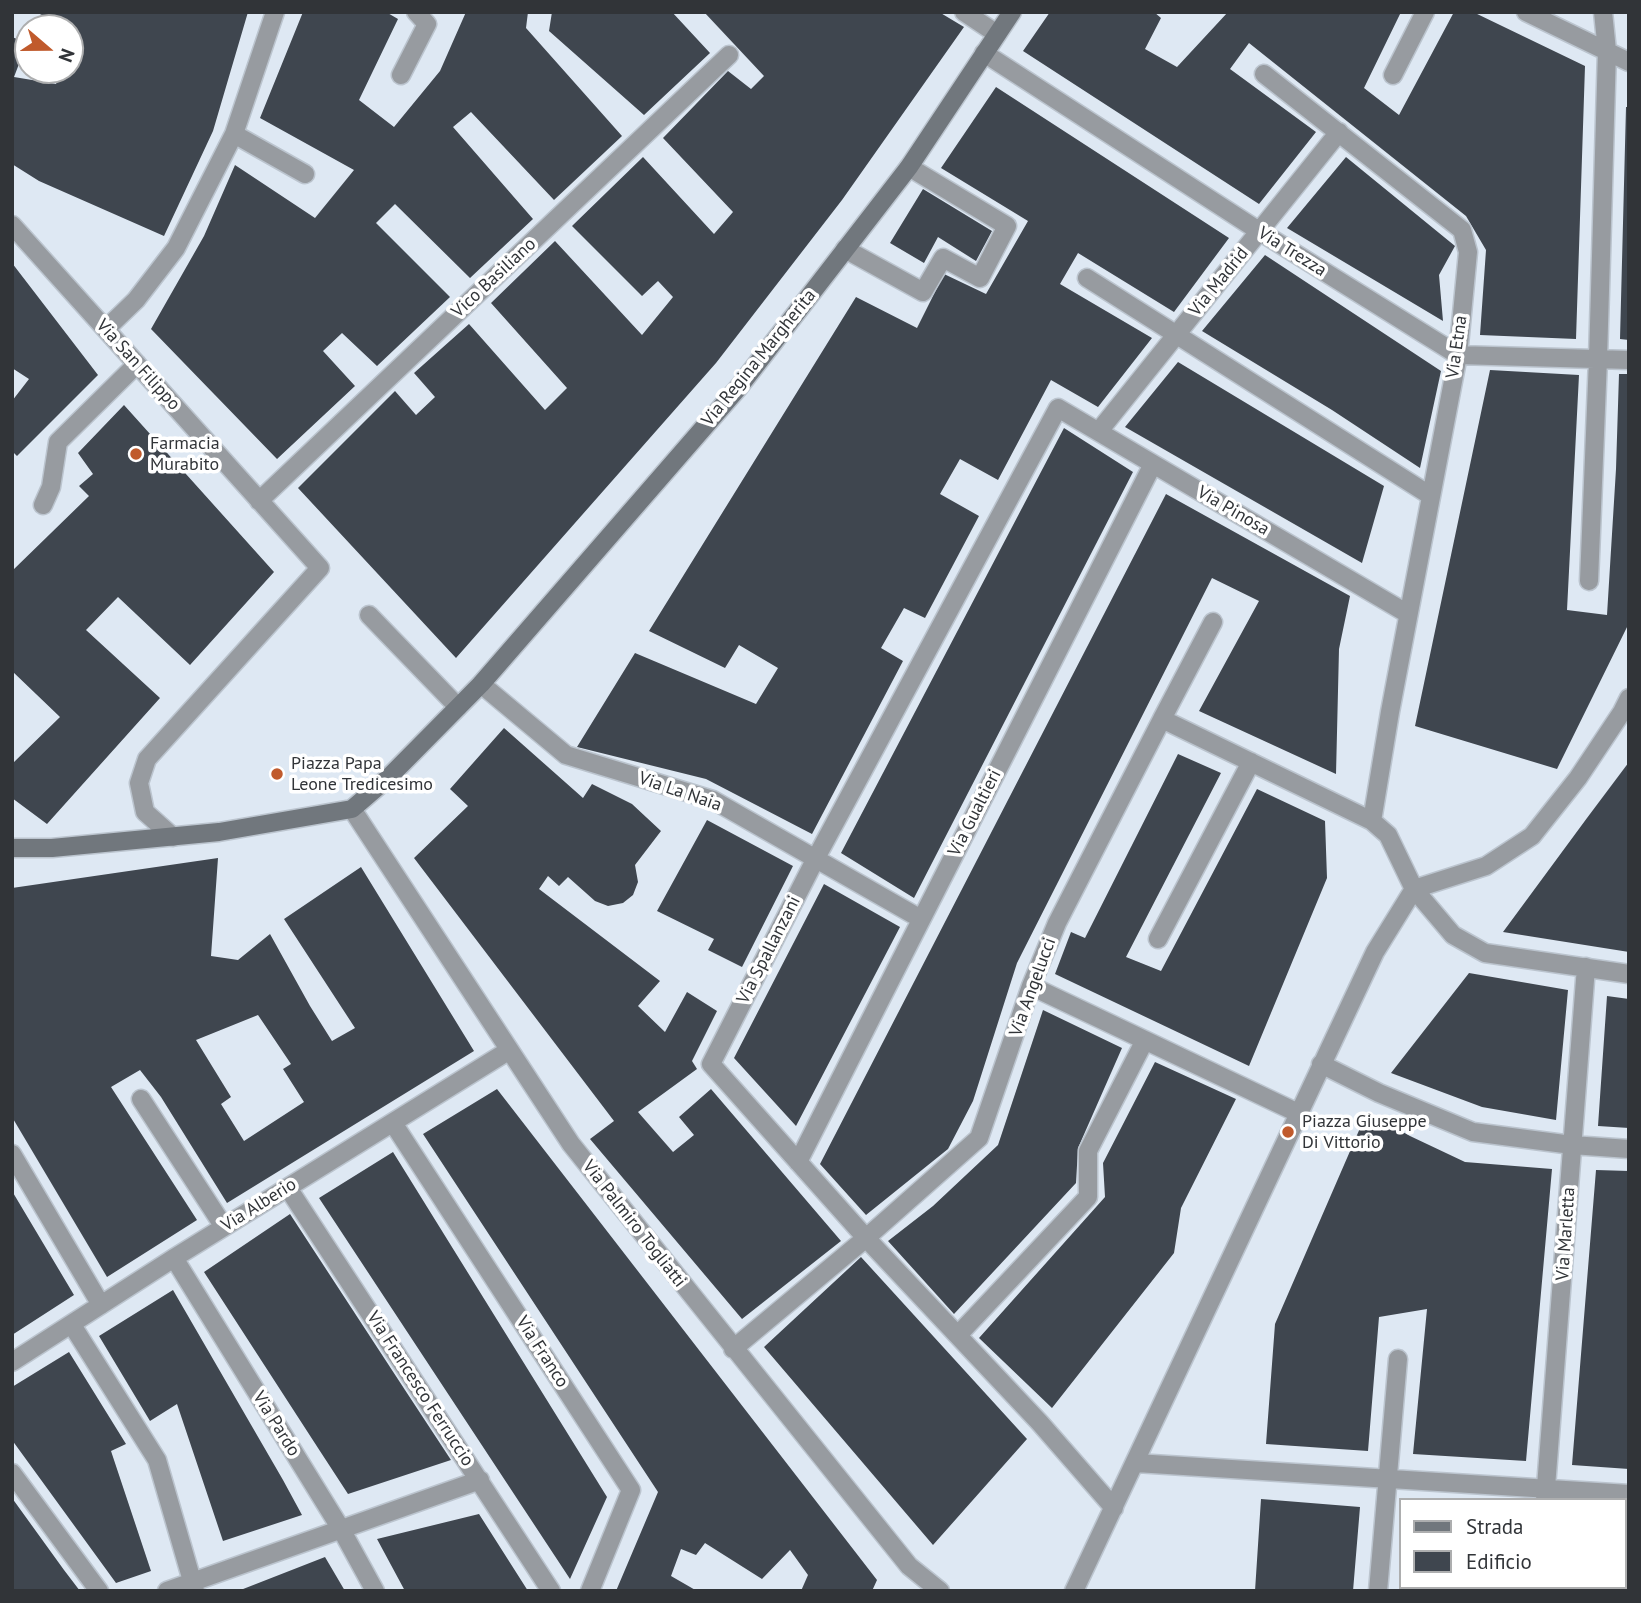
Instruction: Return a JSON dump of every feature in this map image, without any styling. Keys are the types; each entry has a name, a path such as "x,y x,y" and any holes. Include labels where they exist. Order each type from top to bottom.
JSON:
{"street":[{"path":"106,329 136,300 176,248 234,134 275,12"},
{"path":"401,75 427,24 416,12"},
{"path":"964,12 997,34"},
{"name":"Via Regina Margherita","path":"352,809 388,778 481,684 739,387 909,167 1012,12"},
{"path":"1393,75 1425,12"},
{"path":"1526,12 1629,61"},
{"path":"1589,581 1607,51 1603,12"},
{"name":"Via Trezza","path":"984,53 1259,231 1458,355"},
{"name":"Vico Basiliano","path":"259,502 729,55"},
{"name":"Via Etna","path":"1264,74 1462,230 1468,252 1458,355 1371,821"},
{"name":"Via Madrid","path":"1099,431 1339,132"},
{"path":"234,134 305,174"},
{"path":"845,249 922,292 943,258 980,278 1007,226 909,167"},
{"name":"Via San Filippo","path":"12,225 320,568 147,760 139,783 145,812 173,837"},
{"path":"1087,278 1431,496"},
{"path":"1458,355 1629,360"},
{"path":"43,505 51,487 58,442 137,363"},
{"name":"Via Pinosa","path":"1058,408 1408,614"},
{"name":"Via Spallanzani","path":"1058,408 816,858 711,1064 866,1238 1040,1423 1114,1507"},
{"name":"Via Gualtieri","path":"798,1162 1153,464"},
{"path":"369,615 458,707"},
{"name":"Via Angelucci","path":"733,1349 866,1238 979,1138 1031,986 1057,923 1213,622"},
{"name":"Via La Naia","path":"481,684 566,755 713,800 921,919"},
{"path":"1074,1591 1375,951 1414,889 1486,866 1532,836 1578,778 1626,708"},
{"path":"1163,719 1371,821 1388,835 1414,889 1453,935 1485,953 1629,974"},
{"path":"1158,939 1251,762"},
{"path":"12,848 52,848 219,832 352,809"},
{"name":"Via Palmiro Togliatti","path":"352,809 570,1144 909,1566 940,1591"},
{"name":"Via Marletta","path":"1546,1494 1586,967"},
{"path":"1031,986 1298,1113"},
{"path":"958,1335 1088,1197 1088,1151 1145,1040"},
{"name":"Via Alberio","path":"12,1362 508,1051"},
{"path":"1321,1064 1379,1093 1473,1132 1572,1145 1629,1149"},
{"path":"141,1099 224,1227"},
{"name":"Via Franco","path":"393,1122 631,1490 590,1591"},
{"path":"12,1154 102,1305"},
{"name":"Via Francesco Ferruccio","path":"288,1188 551,1591"},
{"name":"Via Pardo","path":"174,1258 341,1529 376,1591"},
{"path":"72,1325 157,1460 194,1586"},
{"path":"1378,1591 1398,1359"},
{"path":"1136,1463 1387,1479 1546,1494 1629,1494"},
{"path":"12,1473 99,1591"},
{"path":"167,1591 194,1586 341,1529 480,1480"}],"building":[{"path":"36,12 248,12 213,131 164,236 39,181 12,164 12,37 14,84 84,84 84,14"},
{"path":"303,12 386,12 398,19 359,100 394,127 440,71 466,12 528,12 526,28 622,136 554,200 471,112 453,127 533,219 470,278 395,204 376,223 450,297 377,366 342,333 323,351 355,386 277,459 151,329 204,236 235,165 315,218 354,170 260,118"},
{"path":"552,12 672,12 710,53 644,115 549,31"},
{"path":"704,12 939,12 964,27 842,200 716,363 456,658 298,488 395,391 416,415 435,397 414,373 469,324 545,410 567,388 491,303 555,241 642,335 673,297 658,281 642,296 572,226 643,157 714,234 733,212 663,138 728,71 751,89 764,76"},
{"path":"1050,12 1154,12 1161,18 1145,49 1177,67 1228,12 1401,12 1364,88 1399,115 1454,12 1473,12 1585,66 1576,339 1480,335 1486,250 1466,216 1249,43 1230,69 1316,132 1259,204 1023,51"},
{"path":"996,87 1229,238 1174,312 1078,253 1060,284 1152,338 1098,407 1051,380 998,480 960,459 940,494 979,516 925,618 904,608 881,648 903,661 812,834 706,779 577,747 635,653 756,704 778,668 739,645 725,668 649,631 856,297 917,328 944,274 986,294 1028,221 941,168"},
{"path":"1626,107 1629,107 1629,340 1620,339"},
{"path":"1346,157 1455,246 1439,275 1443,321 1287,228"},
{"path":"923,189 992,231 976,261 938,237 924,263 890,243"},
{"path":"1265,255 1441,371 1420,468 1332,410 1202,331"},
{"path":"12,263 98,375 17,456 12,451 12,401 29,379 12,368"},
{"path":"1178,362 1384,486 1362,563 1125,427"},
{"path":"1490,370 1579,375 1567,610 1607,615 1619,374 1629,374 1629,623 1557,769 1415,726"},
{"path":"124,405 274,572 190,665 118,597 86,630 160,698 47,824 12,798 12,764 60,717 12,671 12,571 89,496 79,486 93,474 78,453"},
{"path":"1064,428 1133,472 914,898 841,853"},
{"path":"1166,494 1350,596 1339,649 1336,774 1199,711 1259,601 1212,578 1017,963 973,1101 948,1149 866,1215 820,1164"},
{"path":"504,728 583,798 592,784 632,804 661,831 635,865 638,882 633,895 623,903 608,906 595,901 568,877 559,886 548,876 539,889 660,981 638,1006 665,1032 687,992 717,1011 692,1061 697,1069 638,1112 673,1152 694,1135 679,1117 711,1089 841,1241 742,1319 590,1139 614,1121 414,858 468,806 450,789"},
{"path":"1178,754 1221,773 1126,957 1161,971 1257,789 1325,821 1327,878 1249,1066 1055,974 1071,932 1085,938"},
{"path":"1629,762 1629,952 1503,932 1587,818"},
{"path":"707,820 793,866 742,967 708,950 714,939 657,911"},
{"path":"218,858 211,956 238,960 270,934 332,1041 355,1028 284,919 361,867 474,1051 227,1203 161,1097 140,1070 111,1087 197,1220 107,1277 12,1117 12,888","holes":["258,1015 291,1064 283,1069 304,1102 244,1141 221,1104 231,1097 196,1040"]},
{"path":"824,884 900,927 796,1126 734,1058"},
{"path":"1469,973 1568,990 1556,1120 1482,1107 1391,1073"},
{"path":"1607,996 1629,999 1629,1128 1598,1126"},
{"path":"1043,1010 1122,1048 1078,1148 1076,1183 954,1314 888,1241 933,1206 998,1145"},
{"path":"1155,1062 1236,1099 1181,1208 1174,1253 1052,1408 979,1338 1105,1197 1103,1163"},
{"path":"497,1089 877,1580 872,1591 801,1591 808,1575 790,1550 762,1579 705,1543 696,1555 681,1549 671,1576 697,1591 616,1591 658,1492 423,1134"},
{"path":"1367,1112 1465,1162 1552,1169 1526,1461 1413,1454 1427,1309 1379,1317 1368,1451 1266,1444 1275,1324"},
{"path":"393,1152 607,1497 570,1579 319,1198"},
{"path":"1596,1170 1629,1171 1629,1469 1572,1465"},
{"path":"12,1191 74,1295 12,1335"},
{"path":"290,1214 451,1460 348,1494 204,1272"},
{"path":"861,1257 1027,1439 933,1545 764,1347"},
{"path":"173,1290 302,1515 223,1541 177,1404 150,1421 99,1336"},
{"path":"69,1352 126,1444 111,1451 151,1571 116,1583 12,1440 12,1387"},
{"path":"12,1498 64,1570 80,1591 12,1591"},
{"path":"1261,1499 1360,1507 1353,1591 1255,1591"},
{"path":"479,1514 528,1591 405,1591 377,1539"},
{"path":"1629,1525 1629,1591 1564,1591 1627,1589"},
{"path":"325,1557 345,1591 238,1591"},
{"path":"1404,1589 1516,1589 1515,1591"}],"place":[{"name":"Farmacia Murabito","path":"136,454"},
{"name":"Piazza Papa Leone Tredicesimo","path":"277,774"},
{"name":"Piazza Giuseppe Di Vittorio","path":"1288,1132"}]}
